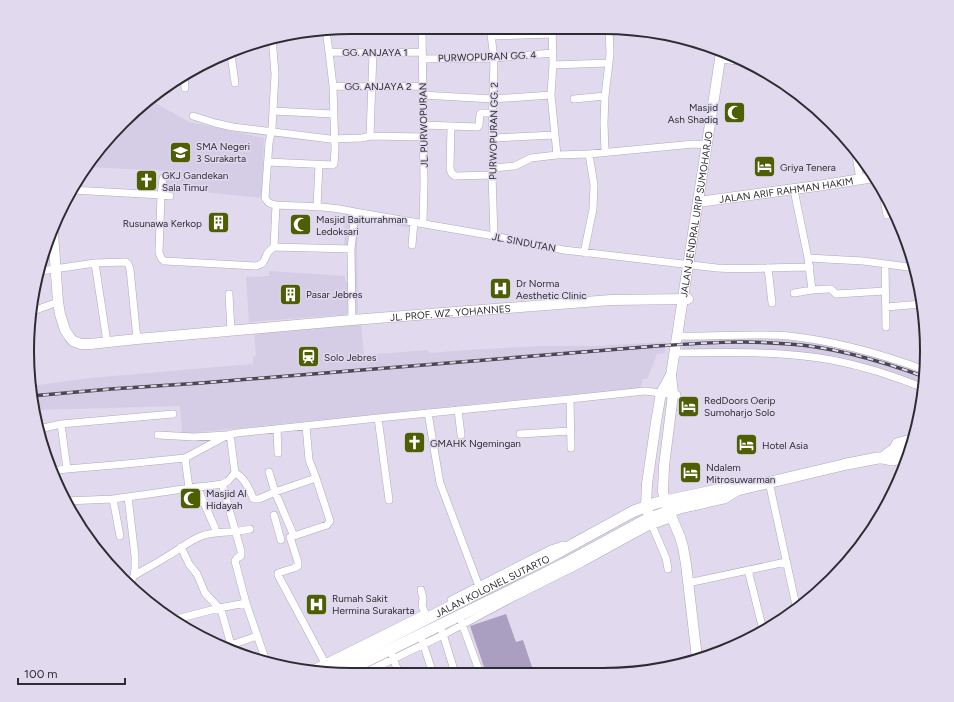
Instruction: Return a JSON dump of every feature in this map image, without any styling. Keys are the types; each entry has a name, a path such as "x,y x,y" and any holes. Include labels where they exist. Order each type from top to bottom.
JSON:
{"main road":[{"name":"JALAN JENDRAL URIP SUMOHARJO","path":"696,654 685,558 680,537 663,492 664,466 675,394 671,375 674,353 691,265 698,202 709,157 706,145 720,56"},
{"name":"JALAN ARIF RAHMAN HAKIM","path":"698,202 794,190 869,178"},
{"path":"54,242 58,302"},
{"name":"JL. PROF. WZ. YOHANNES","path":"58,302 65,330 69,336 73,341 82,344 90,344 352,320 611,300 685,299"},
{"name":"JALAN JENDRAL URIP SUMOHARJO","path":"650,522 646,506 648,473 660,393 671,375"},
{"path":"656,422 670,424"},
{"path":"883,458 891,450 905,447"},
{"path":"669,510 724,498 737,490 847,464 883,458 891,460 901,458"},
{"name":"JALAN KOLONEL SUTARTO","path":"325,666 480,588 548,558 629,513 646,506 669,510"},
{"name":"JALAN KOLONEL SUTARTO","path":"355,668 422,640 564,564 609,544 669,510"},
{"path":"602,528 609,544"}],"street":[{"name":"JL. PURWOPURAN","path":"422,34 423,224"},
{"path":"491,36 511,34"},
{"path":"552,34 553,65 551,95 557,155"},
{"path":"605,152 604,123 605,96 610,54 609,34"},
{"path":"268,162 319,165 334,164 333,86 327,35"},
{"name":"PURWOPURAN GG. 2","path":"491,36 494,58 492,138 494,236"},
{"path":"163,178 159,252 163,260 256,266 264,263 269,252 274,247 276,205 267,202 266,198 268,143 273,112 275,74 273,44"},
{"name":"GG. ANJAYA 1","path":"329,52 422,55"},
{"path":"370,136 373,53"},
{"name":"PURWOPURAN GG. 4","path":"422,55 494,58 553,53"},
{"path":"231,58 235,83"},
{"path":"553,65 609,63"},
{"path":"184,81 185,88"},
{"name":"GG. ANJAYA 2","path":"333,86 422,86"},
{"path":"422,95 493,99 551,95"},
{"path":"574,99 605,96"},
{"path":"273,112 333,114"},
{"path":"423,125 478,127 481,113 493,113"},
{"path":"193,116 215,123 270,136 334,140 364,138 370,136 423,137"},
{"path":"451,126 450,168 455,176 492,172 515,166 530,158 694,144 706,145"},
{"path":"492,138 554,135"},
{"path":"584,253 593,209 594,185 589,154"},
{"path":"857,162 860,180"},
{"path":"318,207 319,165"},
{"path":"77,190 170,196"},
{"path":"794,190 810,267 812,290"},
{"name":"JL. SINDUTAN","path":"276,205 345,210 584,253 735,270 810,267"},
{"path":"886,208 887,215"},
{"path":"352,320 351,249 355,212"},
{"path":"412,245 414,222"},
{"path":"274,247 351,249"},
{"path":"808,258 863,261 908,267"},
{"path":"45,270 126,262 130,266 137,339"},
{"path":"95,264 107,342"},
{"path":"885,264 886,327"},
{"path":"768,268 772,303"},
{"path":"794,293 830,289 836,294 885,291"},
{"path":"229,294 231,331"},
{"path":"37,309 58,302"},
{"path":"886,307 916,304"},
{"path":"677,336 789,336 820,340 875,353 919,368"},
{"path":"674,353 772,353 831,360 884,373 918,386"},
{"path":"158,435 194,437 229,435 378,418 645,391 675,394"},
{"path":"570,399 571,448"},
{"path":"458,410 461,435"},
{"path":"325,666 425,613 480,588 440,483 428,413"},
{"path":"44,428 60,424 173,414"},
{"path":"378,418 389,500"},
{"path":"60,424 67,469"},
{"path":"274,516 278,542 329,523 330,519 309,460 306,426"},
{"path":"277,429 278,453"},
{"path":"520,434 570,432"},
{"path":"229,435 235,473 243,479 254,499 258,499 316,478"},
{"path":"57,470 185,458 229,435"},
{"path":"894,449 896,442 907,439"},
{"path":"185,458 189,488"},
{"path":"269,472 292,537 298,562 298,566 277,574 321,666"},
{"path":"72,501 113,499 222,484 228,481 235,473"},
{"path":"769,482 795,603"},
{"path":"222,484 242,551 242,555 235,561 246,603 264,656"},
{"path":"197,487 215,528"},
{"path":"128,497 135,569 134,576"},
{"path":"113,499 120,536"},
{"path":"650,522 666,558 668,569"},
{"path":"132,580 142,570 167,557 186,543 202,536 221,532 250,529"},
{"path":"181,547 189,564 195,570 205,593 219,608 224,617 229,643"},
{"path":"688,583 786,562"},
{"path":"748,570 762,626"},
{"path":"421,590 423,598 422,606 425,613"},
{"path":"180,618 246,603"},
{"path":"461,620 478,668"},
{"path":"441,630 453,668"},
{"path":"232,645 258,636"},
{"path":"422,640 431,668"},
{"path":"371,668 391,654 397,668"}],"shaded area":[{"name":"SMA Negeri 3 Surakarta","path":"155,103 189,122 264,138 262,198 166,188 168,171 93,167 127,127"},
{"path":"345,212 351,214 349,246 344,246"},
{"path":"364,215 413,224 412,228 362,220 359,222 357,249 358,313 354,314 354,248 356,218"},
{"name":"Pasar Jebres","path":"269,271 345,276 345,281 348,283 349,311 344,318 342,315 249,322 246,277 269,276"},
{"path":"361,323 364,355 428,350 430,353 542,346 595,346 666,342 665,353 657,354 648,378 643,379 640,388 182,434 180,406 40,410 36,385 90,378 253,364 253,356 256,356 254,332"},
{"path":"771,338 832,346 864,353 895,362 919,372 918,385 834,359 682,351 683,340"},
{"path":"506,614 516,642 523,640 532,668 484,668 470,626"}],"railway":[{"path":"37,395 723,342 756,342 823,348 875,360 919,375"}],"place":[{"name":"Masjid Ash Shadiq","path":"734,113"},
{"name":"SMA Negeri 3 Surakarta","path":"180,152"},
{"name":"Griya Tenera","path":"764,167"},
{"name":"GKJ Gandekan Sala Timur","path":"146,181"},
{"name":"Rusunawa Kerkop","path":"218,223"},
{"name":"Masjid Baiturrahman Ledoksari","path":"301,225"},
{"name":"Dr Norma Aesthetic Clinic","path":"501,289"},
{"name":"Pasar Jebres","path":"291,294"},
{"name":"Solo Jebres","path":"309,357"},
{"name":"RedDoors Oerip Sumoharjo Solo","path":"689,406"},
{"name":"GMAHK Ngemingan","path":"415,443"},
{"name":"Hotel Asia","path":"747,445"},
{"name":"Ndalem Mitrosuwarman","path":"691,473"},
{"name":"Masjid Al Hidayah","path":"190,499"},
{"name":"Rumah Sakit Hermina Surakarta","path":"317,604"}]}
